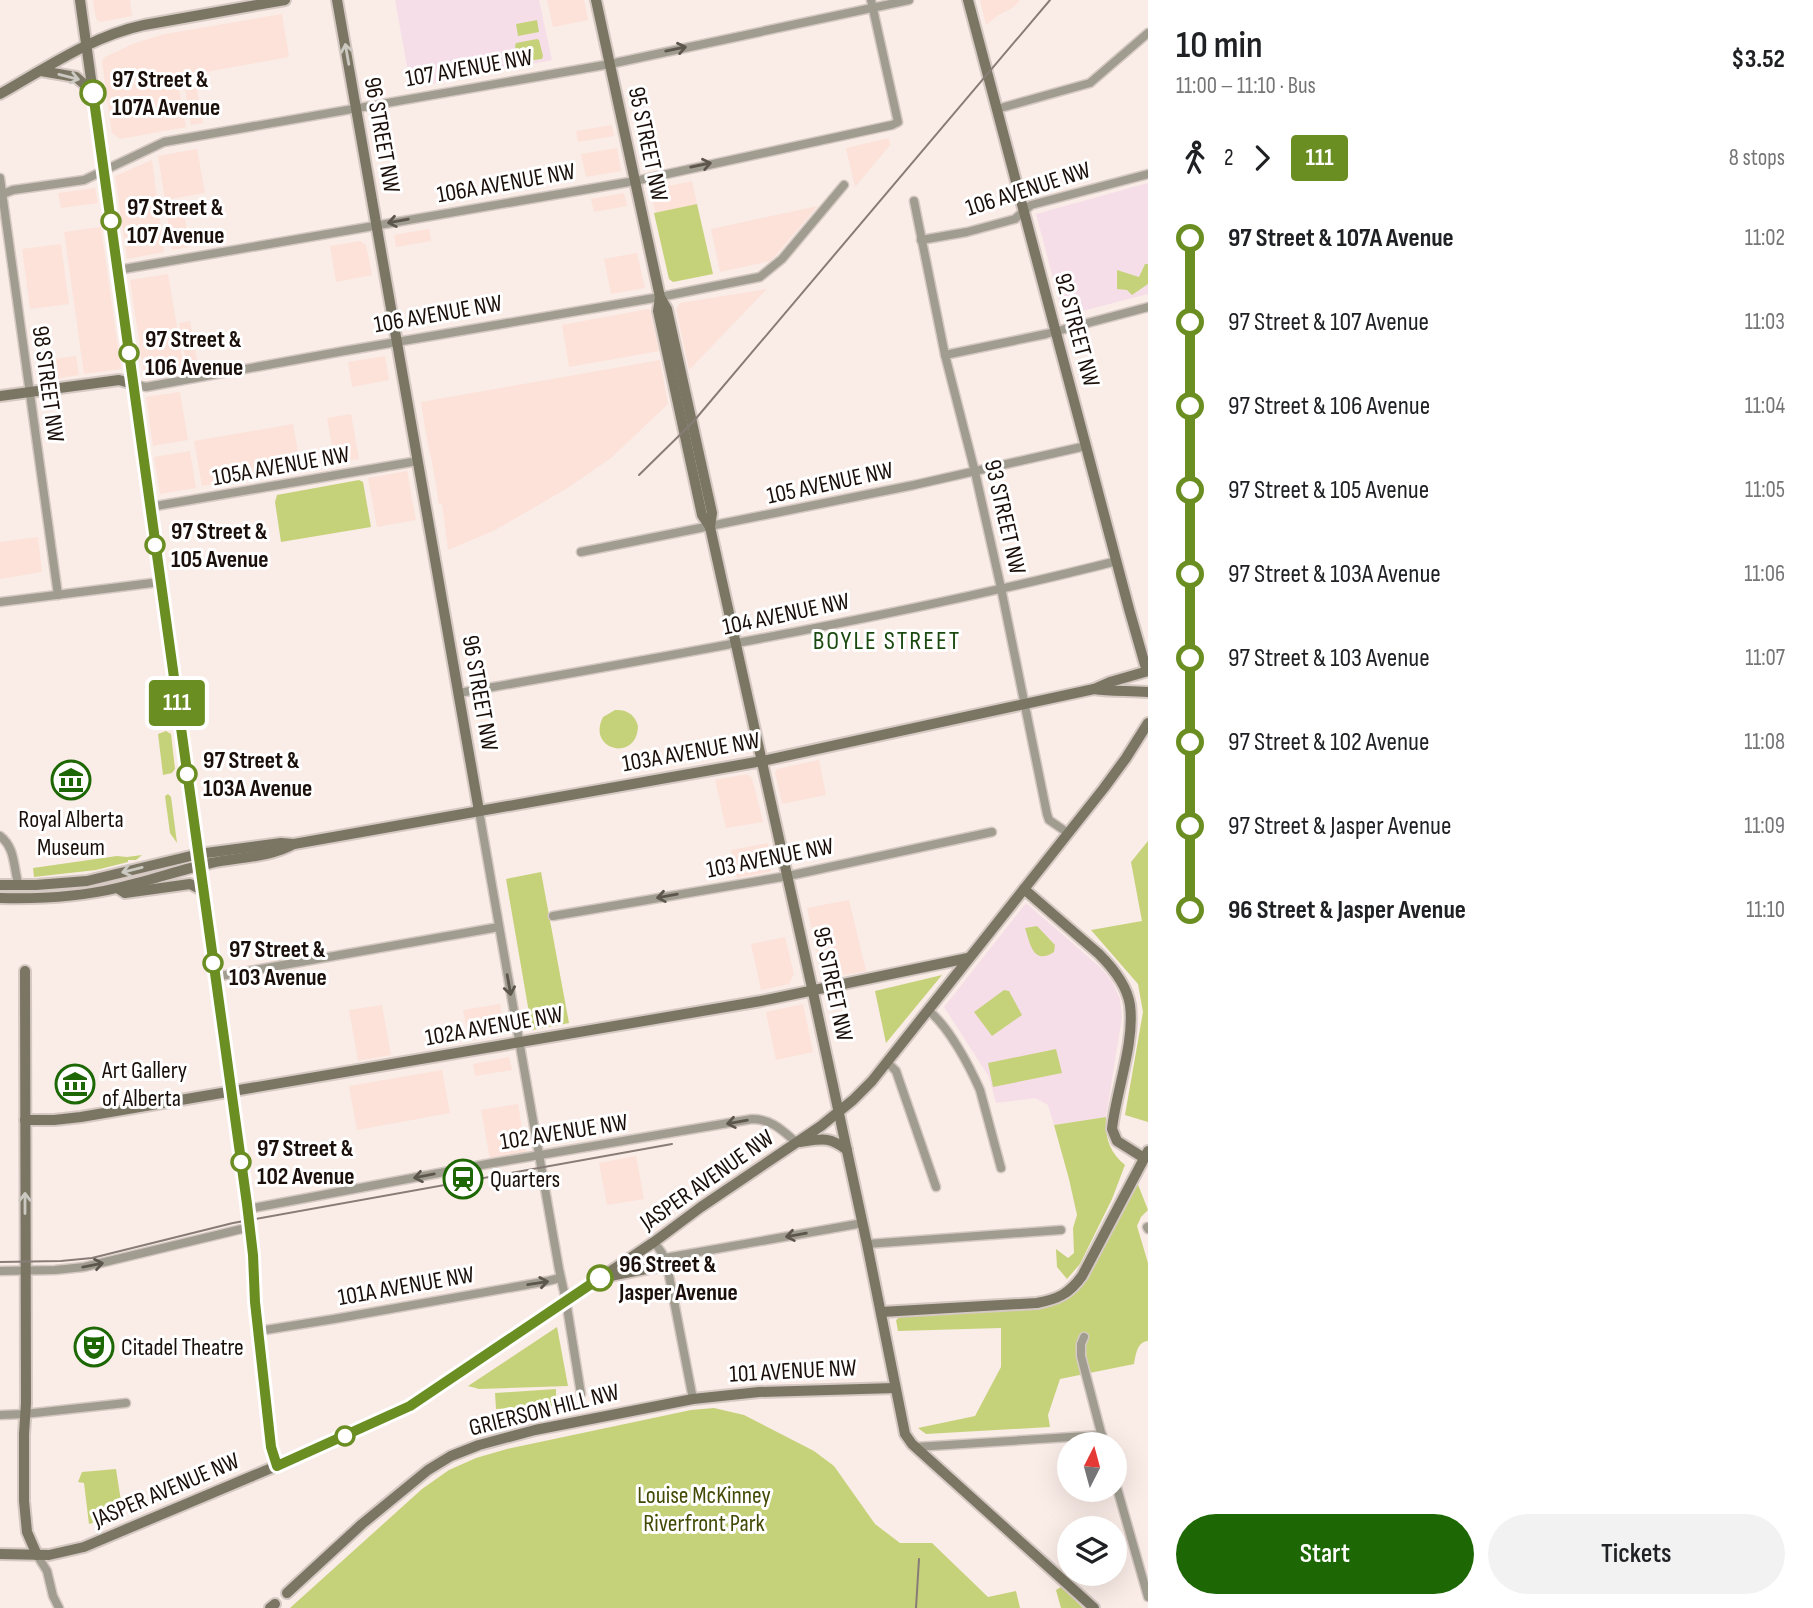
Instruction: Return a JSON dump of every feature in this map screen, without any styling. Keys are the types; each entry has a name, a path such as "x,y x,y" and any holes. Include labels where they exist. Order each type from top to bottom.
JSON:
{"street":[{"path":"80,0 170,646"},
{"path":"0,94 86,45 137,26 285,0"},
{"name":"96 STREET NW","path":"337,0 581,1394"},
{"name":"95 STREET NW","path":"596,0 660,298 658,311 702,515 710,527 737,644 863,1223 905,1434 916,1447"},
{"name":"107 AVENUE NW","path":"1,195 13,190 84,180 164,142 610,64 872,3 909,0"},
{"name":"92 STREET NW","path":"968,0 1144,665 1148,670"},
{"name":"106A AVENUE NW","path":"118,270 635,181 892,125 898,122 872,3"},
{"path":"997,109 1090,83 1148,33"},
{"path":"41,71 76,77 93,92"},
{"name":"106 AVENUE NW","path":"921,240 967,232 1015,219 1031,205 1148,174"},
{"name":"98 STREET NW","path":"0,178 58,595"},
{"name":"106 AVENUE NW","path":"0,396 119,380 146,387 660,298 760,277 782,259 844,185"},
{"name":"93 STREET NW","path":"914,201 945,355 1001,588 1047,814 1049,820 1068,833"},
{"path":"945,355 1148,307"},
{"name":"105 AVENUE NW","path":"581,552 914,485 1086,446"},
{"name":"105A AVENUE NW","path":"150,507 418,461"},
{"name":"104 AVENUE NW","path":"459,693 737,644 1117,561"},
{"path":"0,603 160,582"},
{"name":"103A AVENUE NW","path":"0,885 87,881 281,843 294,844 762,761 1094,689 1148,670"},
{"path":"173,672 248,1209 271,1447 277,1466"},
{"path":"1130,691 1148,684"},
{"name":"103A AVENUE NW","path":"1094,689 1148,692"},
{"name":"JASPER AVENUE NW","path":"0,1554 49,1555 91,1545 410,1406 821,1126 860,1093 887,1062 1126,758 1148,723"},
{"name":"103 AVENUE NW","path":"553,916 788,876 992,832"},
{"path":"0,836 11,849 22,898"},
{"name":"103A AVENUE NW","path":"0,898 62,897 117,888 199,860"},
{"path":"117,888 125,892 190,884 204,891"},
{"path":"881,1312 1037,1303 1069,1292 1082,1276 1146,1154 1116,1141 1112,1129 1130,1020 1130,1005 1121,981 1099,954 1024,889"},
{"path":"215,977 499,927"},
{"name":"102A AVENUE NW","path":"25,1120 81,1117 231,1093 813,992 968,958"},
{"path":"25,971 24,1501 27,1532 47,1571 59,1608"},
{"path":"928,1010 942,1023 975,1077 1001,1168"},
{"path":"887,1062 896,1071 936,1187"},
{"name":"102 AVENUE NW","path":"248,1209 487,1164 752,1119 772,1123 797,1143"},
{"path":"797,1143 830,1139 847,1150"},
{"path":"600,1278 666,1262 863,1223"},
{"path":"0,1271 84,1267 250,1227"},
{"path":"867,1244 1061,1230"},
{"path":"654,1242 666,1262 694,1399"},
{"name":"101A AVENUE NW","path":"258,1331 561,1278"},
{"path":"1084,1337 1081,1344 1082,1356 1101,1432"},
{"name":"101 AVENUE NW","path":"694,1399 759,1392 895,1388"},
{"name":"GRIERSON HILL NW","path":"287,1593 402,1490 428,1469 451,1456 478,1445 535,1430 694,1399"},
{"path":"0,1415 126,1403"},
{"path":"916,1447 1057,1441"},
{"path":"916,1447 1094,1608"},
{"path":"1122,1502 1145,1574 1148,1597"},
{"path":"50,1608 53,1596"}],"shaded area":[{"path":"93,0 130,0 132,16 100,22 96,19"},
{"path":"395,0 539,0 552,60 411,88"},
{"path":"547,0 584,0 588,20 553,27"},
{"path":"980,0 1020,0 986,25"},
{"path":"282,14 289,57 172,78 173,85 178,84 186,127 120,139 112,133 102,61 105,57 135,43 165,34"},
{"path":"195,80 203,123 191,125 184,82"},
{"path":"612,125 614,136 578,142 576,131"},
{"path":"889,138 890,145 855,187 846,148"},
{"path":"617,148 621,171 586,177 581,154"},
{"path":"197,149 205,193 165,200 158,156"},
{"path":"152,160 164,252 127,259 115,176"},
{"path":"692,181 697,204 656,213 649,190"},
{"path":"1148,183 1148,294 1063,316 1036,214"},
{"path":"95,188 98,203 61,208 58,193"},
{"path":"624,193 627,206 594,212 591,199"},
{"path":"182,204 190,247 172,250 166,207"},
{"path":"818,206 771,261 720,272 711,229"},
{"path":"101,227 121,369 84,374 64,232"},
{"path":"429,229 431,241 396,247 394,235"},
{"path":"360,241 366,245 372,275 336,282 330,246"},
{"path":"61,244 69,304 30,309 22,249"},
{"path":"637,253 645,288 611,294 604,259"},
{"path":"168,274 184,369 144,376 130,280"},
{"path":"767,289 689,370 676,309 680,303"},
{"path":"648,309 659,351 569,367 562,325"},
{"path":"190,321 198,366 187,368 179,323"},
{"path":"76,356 79,375 40,381 37,361"},
{"path":"385,356 389,380 352,387 348,362"},
{"path":"660,360 668,404 611,458 566,489 493,531 448,550 442,504 439,504 421,402"},
{"path":"180,392 188,440 153,446 146,397"},
{"path":"351,414 359,459 335,463 327,418"},
{"path":"293,424 301,469 202,486 194,441"},
{"path":"190,451 196,488 160,494 154,457"},
{"path":"407,471 416,520 377,527 368,478"},
{"path":"38,537 42,572 0,579 0,542"},
{"path":"819,760 826,795 782,804 775,772 777,769"},
{"path":"747,774 752,778 763,822 726,828 715,780"},
{"path":"768,843 772,867 770,872 737,878 731,850"},
{"path":"849,900 866,971 825,979 822,977 807,908"},
{"path":"1026,903 1100,967 1112,981 1120,999 1122,1017 1106,1117 1054,1125 1048,1105 1035,1098 996,1103 989,1077 944,1007"},
{"path":"785,937 794,974 789,984 761,990 751,944"},
{"path":"500,1004 505,1034 469,1041 463,1010"},
{"path":"803,1004 813,1052 776,1060 766,1012"},
{"path":"382,1005 391,1055 358,1061 349,1010"},
{"path":"509,1057 512,1070 475,1076 473,1064"},
{"path":"442,1070 450,1113 357,1130 349,1086"},
{"path":"518,1104 526,1153 490,1159 481,1110"},
{"path":"636,1156 644,1199 607,1205 599,1163"}],"green space":[{"path":"537,20 539,32 518,36 516,24"},
{"path":"537,39 542,59 519,62 516,43"},
{"path":"697,204 713,274 673,282 669,279 654,213"},
{"path":"1145,264 1148,264 1148,284 1132,295 1127,290 1117,289 1117,270 1139,277"},
{"path":"359,480 363,482 371,527 281,542 275,502 277,495"},
{"path":"615,710 630,714 638,726 636,738 630,745 622,748 614,748 601,738 603,717"},
{"path":"166,731 171,734 175,769 172,773 163,775 158,734"},
{"path":"168,794 171,797 177,843 170,833 165,796"},
{"path":"1148,841 1148,1122 1125,1115 1143,1012 1138,984 1091,930 1142,921 1131,862"},
{"path":"142,855 136,860 96,870 34,877 33,868"},
{"path":"541,872 569,1023 532,1030 506,879"},
{"path":"1037,926 1055,945 1054,952 1047,956 1037,955 1025,928"},
{"path":"942,975 886,1043 875,991"},
{"path":"1004,990 1009,991 1022,1015 992,1036 974,1012"},
{"path":"1056,1049 1062,1073 993,1087 988,1063"},
{"path":"1106,1117 1109,1144 1125,1165 1112,1199 1080,1264 1067,1279 1057,1267 1056,1249 1068,1258 1074,1253 1073,1228 1077,1215 1054,1125"},
{"path":"1137,1182 1148,1210 1137,1226 1148,1263 1148,1341 1139,1346 1134,1364 1060,1379 1048,1415 1050,1427 926,1434 918,1428 975,1416 1001,1367 1001,1328 898,1331 896,1320 902,1315 1045,1308 1066,1299 1083,1285"},
{"path":"557,1327 568,1386 479,1389 468,1386"},
{"path":"556,1389 556,1406 496,1409 495,1393"},
{"name":"Louise McKinney Riverfront Park","path":"714,1408 744,1415 814,1451 834,1466 875,1524 900,1543 932,1543 988,1597 1016,1591 1020,1608 290,1608 422,1489 449,1470 507,1449 691,1410"},
{"path":"116,1469 123,1514 89,1524 84,1483 78,1482 82,1472"},
{"path":"1061,1587 1083,1608 1061,1608 1056,1590"}],"tunnel":[{"path":"170,646 173,672"}],"tram line":[{"path":"639,475 693,422 1050,0"},
{"path":"0,1262 92,1258 233,1223 672,1144"},
{"path":"916,1608 919,1559"}],"bus line":[{"name":"111","path":"93,93 247,1204 271,1447 277,1466 410,1406 600,1278"}],"place":[{"name":"97 Street & 107A Avenue","path":"93,93"},
{"name":"97 Street & 107 Avenue","path":"111,221"},
{"name":"97 Street & 106 Avenue","path":"129,353"},
{"name":"97 Street & 105 Avenue","path":"155,545"},
{"name":"97 Street & 103A Avenue","path":"187,774"},
{"name":"Royal Alberta Museum","path":"71,780"},
{"name":"97 Street & 103 Avenue","path":"213,963"},
{"name":"Art Gallery of Alberta","path":"75,1084"},
{"name":"97 Street & 102 Avenue","path":"241,1162"},
{"name":"Quarters","path":"463,1179"},
{"name":"96 Street & Jasper Avenue","path":"600,1278"},
{"name":"Citadel Theatre","path":"94,1347"}],"district":[{"name":"BOYLE STREET","path":"887,641"}]}
